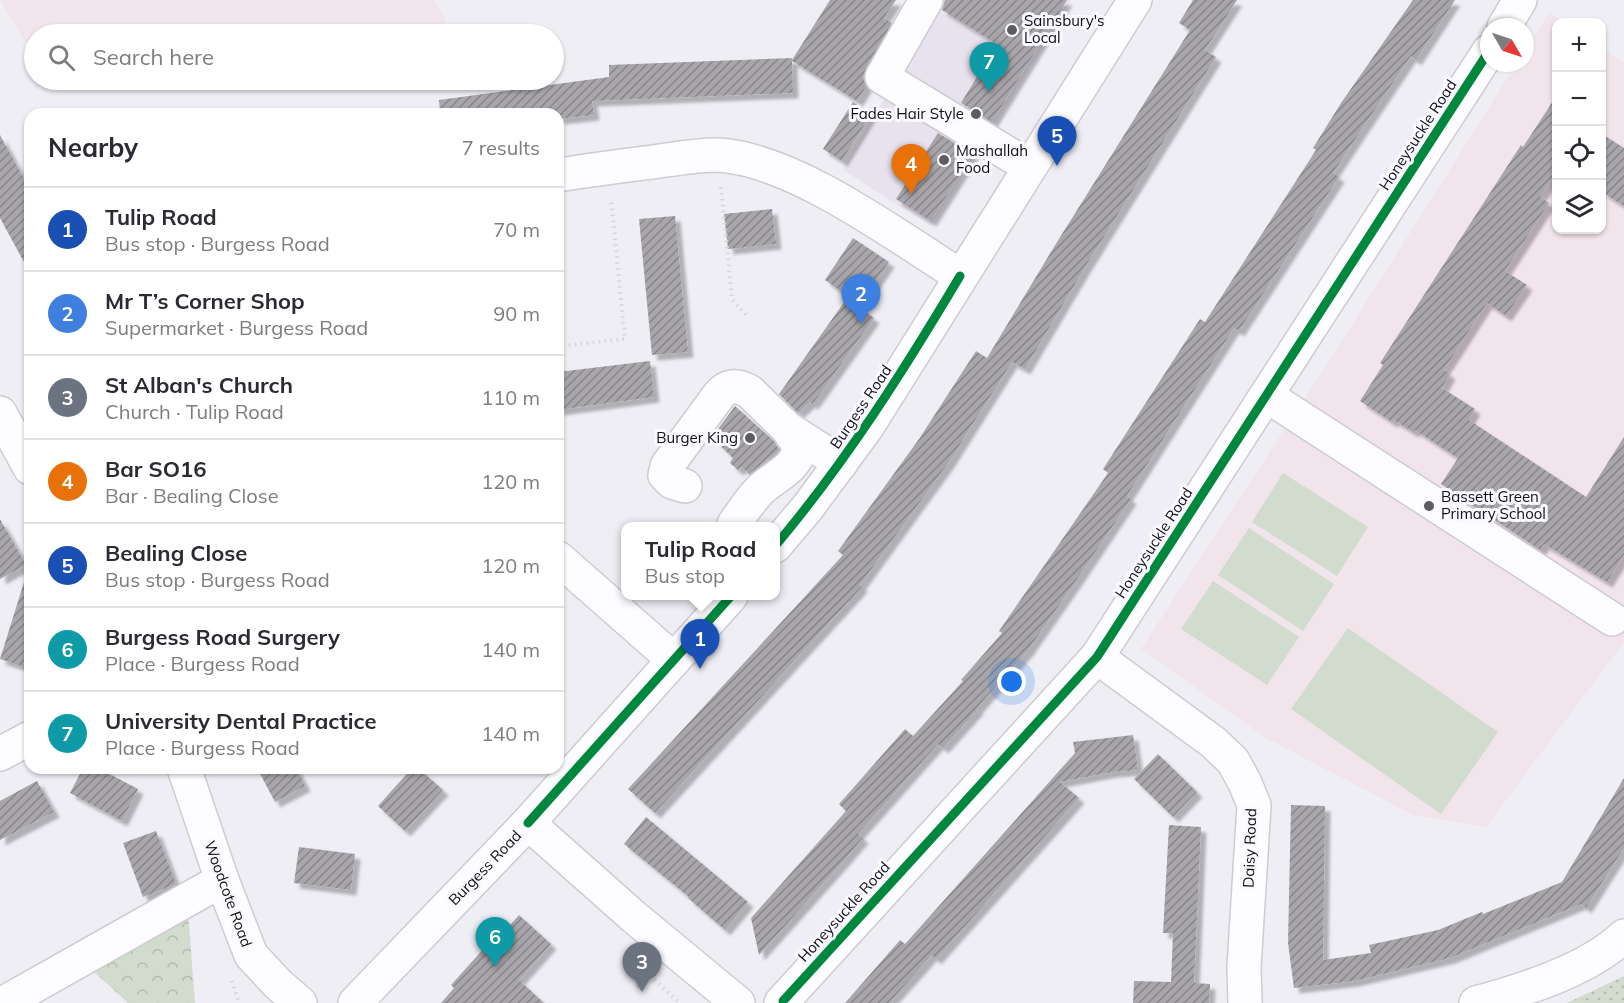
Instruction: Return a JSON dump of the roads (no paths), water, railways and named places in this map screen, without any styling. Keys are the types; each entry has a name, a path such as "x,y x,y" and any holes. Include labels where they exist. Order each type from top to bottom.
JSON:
{"street":[{"path":"926,0 882,77 1030,167"},
{"name":"Burgess Road","path":"780,540 841,463 901,374 960,276 1135,0"},
{"path":"1509,18 1520,0"},
{"name":"Honeysuckle Road","path":"781,1003 1097,657 1480,65"},
{"path":"564,174 686,157 717,155 751,160 787,174 840,200 960,276"},
{"path":"685,486 677,485 669,480 665,471 719,395 726,388 738,386 750,392 788,429 841,463"},
{"path":"1267,396 1612,619"},
{"path":"13,422 24,452"},
{"path":"735,522 759,490 790,467 794,461 800,447 788,429"},
{"path":"564,563 674,660"},
{"name":"Burgess Road","path":"355,1003 528,823 727,600"},
{"name":"Daisy Road","path":"1097,657 1213,742 1233,761 1245,783 1254,805 1244,967 1245,1003"},
{"path":"0,754 24,741"},
{"name":"Woodcote Road","path":"186,774 222,880 251,955 278,984 300,1003"},
{"path":"528,823 738,1003"},
{"path":"4,1003 222,880"},
{"path":"1476,1003 1549,979 1592,960 1612,948 1624,936"}],"place":[{"name":"Sainsbury's Local","path":"1012,30"},
{"name":"University Dental Practice","path":"989,92"},
{"name":"Fades Hair Style","path":"976,114"},
{"name":"Mashallah Food","path":"944,160"},
{"name":"Bealing Close","path":"1057,166"},
{"name":"Bar SO16","path":"911,194"},
{"name":"Mr T’s Corner Shop","path":"861,324"},
{"name":"Burger King","path":"750,438"},
{"name":"Bassett Green Primary School","path":"1429,506"},
{"name":"Tulip Road","path":"700,669"},
{"name":"Burgess Road Surgery","path":"495,967"},
{"name":"St Alban's Church","path":"642,992"}]}
